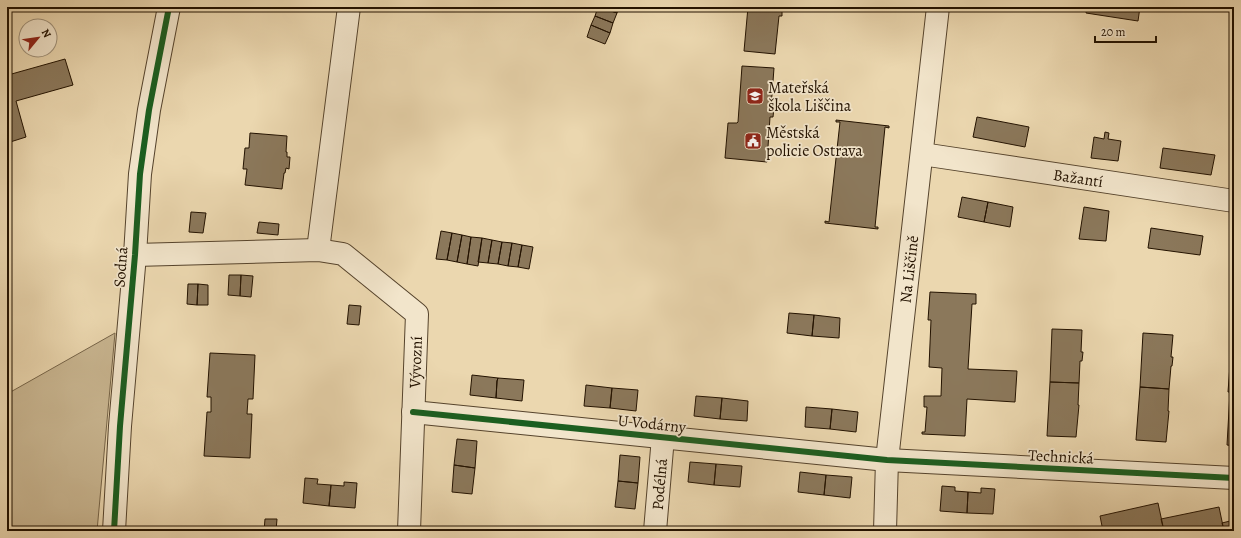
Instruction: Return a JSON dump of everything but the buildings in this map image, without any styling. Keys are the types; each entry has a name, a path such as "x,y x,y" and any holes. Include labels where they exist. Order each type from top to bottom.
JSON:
{"street":[{"name":"Sodná","path":"114,531 120,426 141,167 149,110 169,7"},
{"path":"318,250 350,7"},
{"name":"Na Liščině","path":"885,531 887,460 938,7"},
{"name":"Bažantí","path":"922,154 1234,201"},
{"name":"Vývozní","path":"135,255 318,250 343,254 417,314 409,531"},
{"name":"U Vodárny","path":"414,412 887,460"},
{"name":"Podélná","path":"655,531 663,437"},
{"name":"Technická","path":"887,460 1234,478"}],"shaded area":[{"path":"115,333 97,531 7,531 7,394"}],"cycle path":[{"path":"114,531 120,426 135,255 140,174 149,110 169,7"},
{"path":"413,412 887,460 1234,478"}],"place":[{"name":"Mateřská škola Liščina","path":"755,96"},
{"name":"Městská policie Ostrava","path":"753,141"}]}
